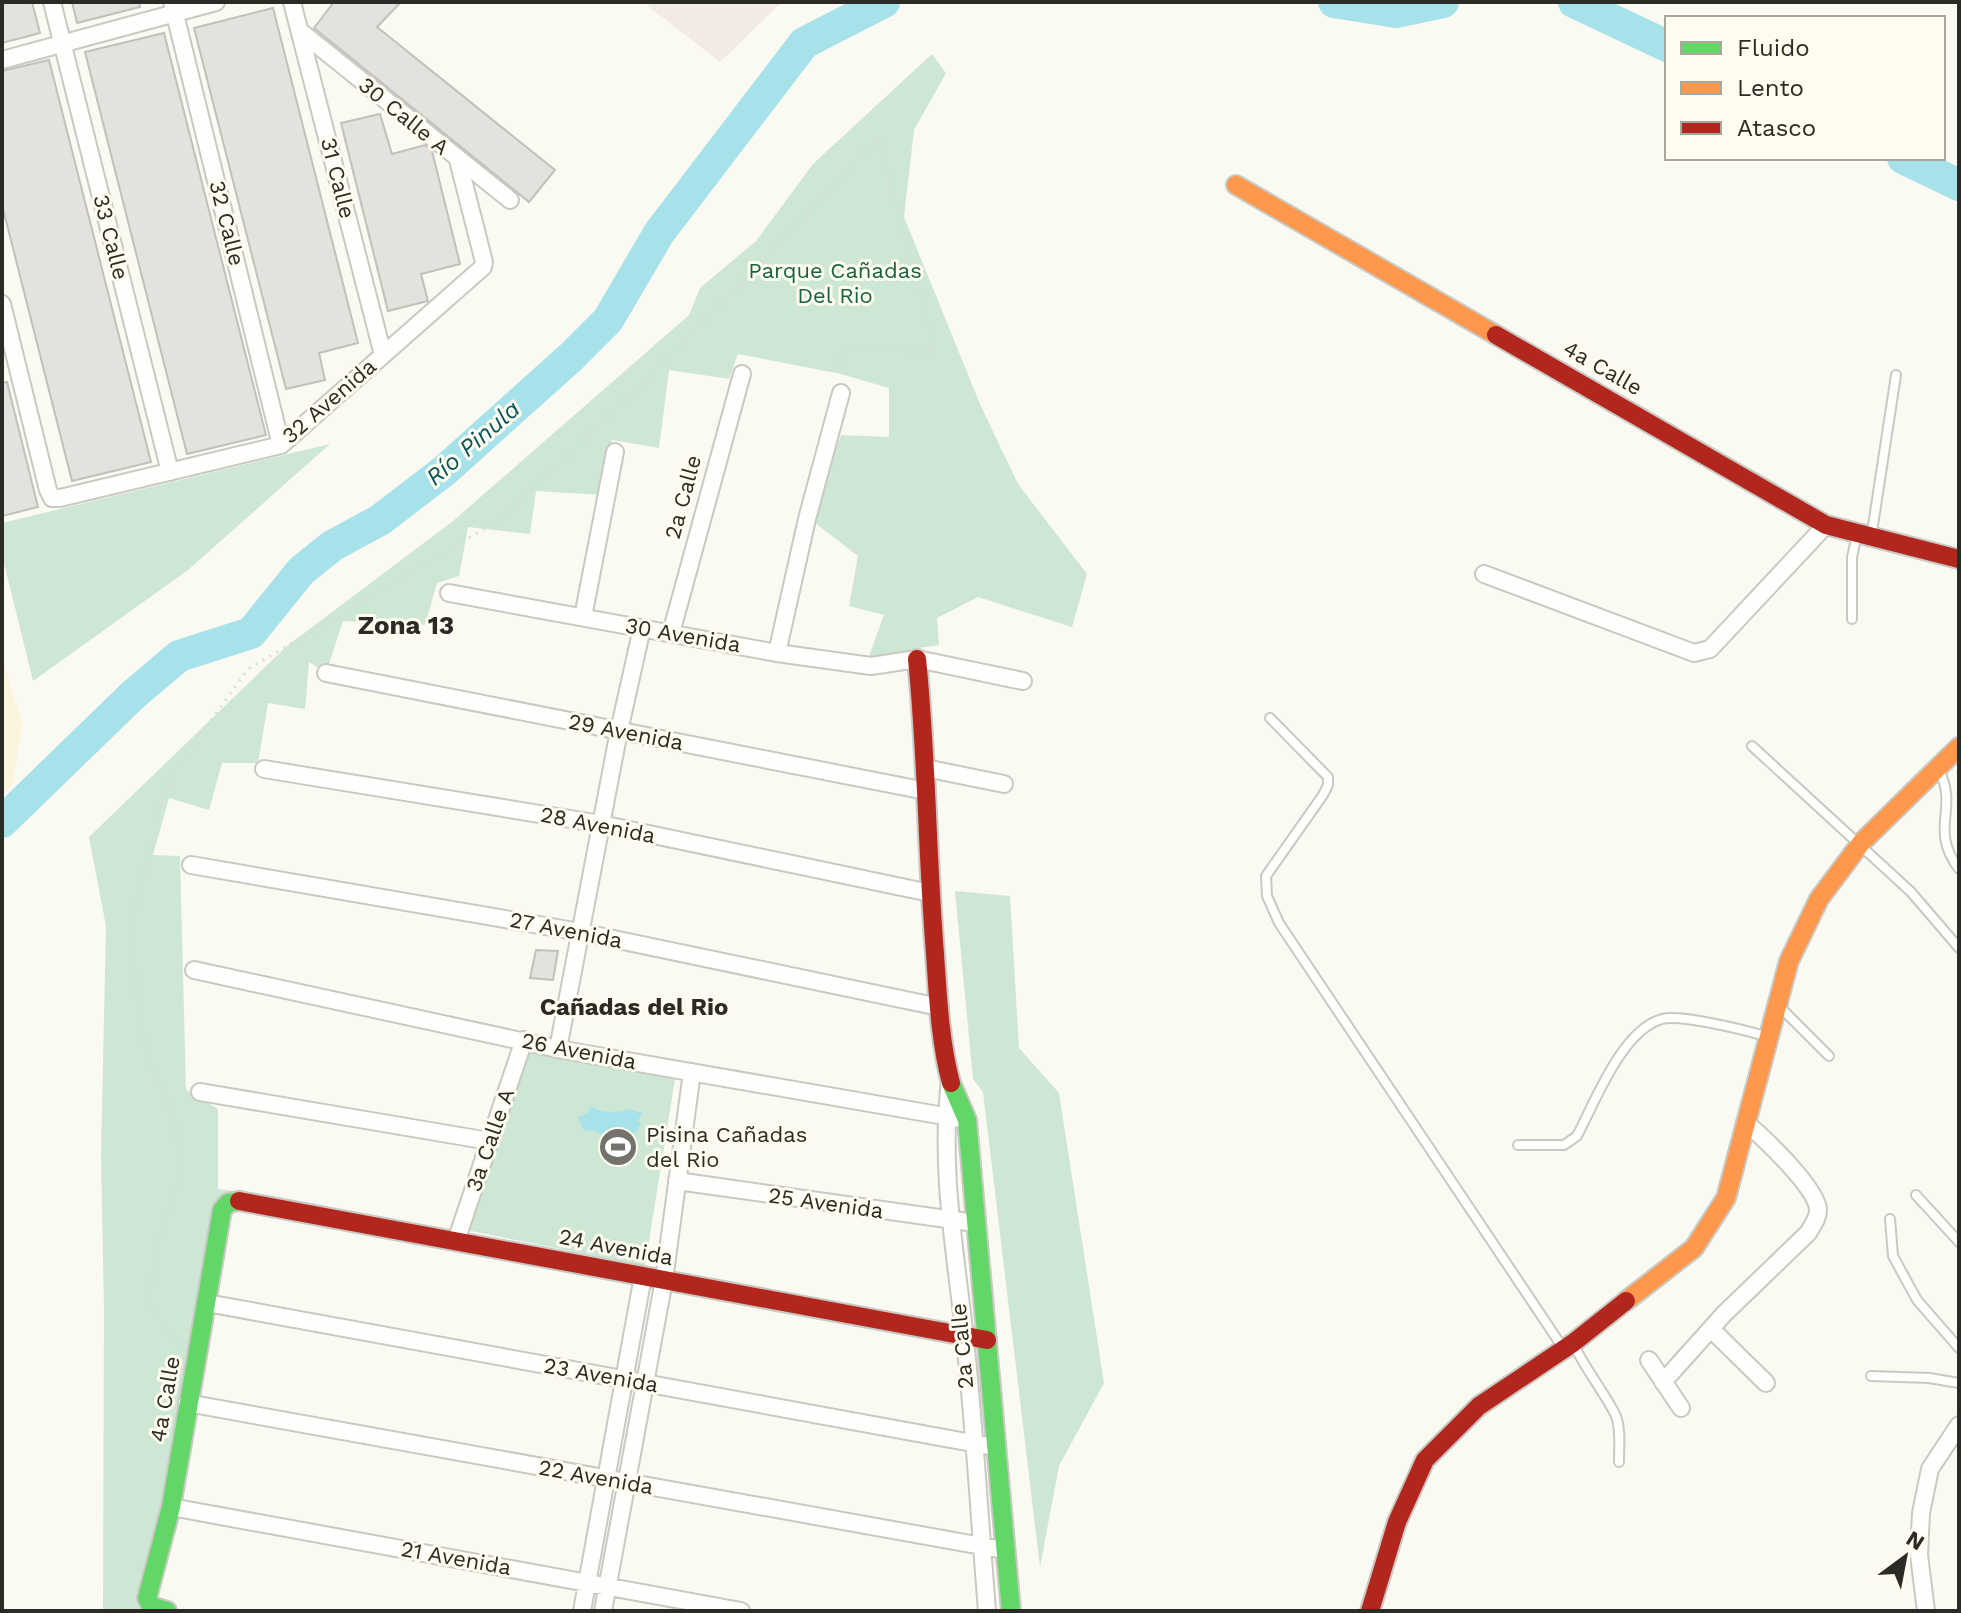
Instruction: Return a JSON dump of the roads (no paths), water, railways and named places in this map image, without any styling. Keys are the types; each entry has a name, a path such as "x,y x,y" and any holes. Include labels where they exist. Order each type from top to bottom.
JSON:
{"street":[{"name":"33 Calle","path":"52,2 170,472"},
{"path":"2,60 174,8 216,2"},
{"name":"31 Calle","path":"292,2 383,355"},
{"name":"32 Calle","path":"174,8 281,445"},
{"name":"30 Calle A","path":"300,31 510,200"},
{"name":"32 Avenida","path":"2,304 52,498 281,445 483,267 458,160"},
{"name":"4a Calle","path":"1236,185 1826,525 1959,559"},
{"name":"2a Calle","path":"671,633 742,374"},
{"path":"777,653 807,519 841,393"},
{"path":"583,617 615,452"},
{"path":"1484,574 1694,653 1710,649 1826,525"},
{"name":"30 Avenida","path":"449,593 777,653 871,666 917,659"},
{"path":"558,1049 619,731 642,628"},
{"path":"917,659 1023,681"},
{"name":"2a Calle","path":"917,659 924,727 930,893 939,1007 950,1080 967,1120 1011,1611"},
{"name":"29 Avenida","path":"326,673 926,791"},
{"path":"1370,1611 1397,1522 1425,1460 1479,1406 1569,1346 1694,1248 1726,1198 1789,961 1819,899 1861,843 1959,747"},
{"path":"925,768 1004,784"},
{"name":"28 Avenida","path":"264,769 601,824 930,893"},
{"name":"27 Avenida","path":"191,865 580,932 939,1007"},
{"name":"26 Avenida","path":"194,970 558,1049 967,1120"},
{"name":"3a Calle A","path":"456,1241 524,1040"},
{"path":"603,1611 664,1280 692,1072"},
{"name":"2a Calle","path":"950,1080 946,1116 949,1220 975,1444 987,1611"},
{"path":"200,1092 489,1141"},
{"path":"1663,1382 1711,1329 1808,1233 1816,1220 1819,1208 1811,1192 1763,1137 1746,1123"},
{"name":"25 Avenida","path":"677,1181 975,1223"},
{"name":"4a Calle","path":"162,1610 151,1606 147,1598 171,1507 222,1210 228,1203 237,1201"},
{"name":"24 Avenida","path":"237,1201 987,1340"},
{"path":"582,1611 643,1276"},
{"name":"23 Avenida","path":"207,1303 994,1447"},
{"path":"1711,1329 1766,1383"},
{"path":"1649,1360 1681,1408"},
{"name":"22 Avenida","path":"187,1403 1004,1550"},
{"path":"1926,1611 1919,1555 1921,1513 1930,1469 1959,1425"},
{"name":"21 Avenida","path":"171,1507 741,1611"}],"lane":[{"path":"1852,619 1852,557 1872,527 1896,375"},
{"path":"1270,718 1328,777 1323,795 1266,876 1267,896 1279,923 1616,1417 1620,1439 1619,1462"},
{"path":"1752,746 1849,836 1861,843 1911,892 1959,948"},
{"path":"1938,768 1945,782 1947,805 1943,838 1948,855 1959,869"},
{"path":"1777,1003 1829,1056"},
{"path":"1518,1145 1564,1145 1577,1136 1625,1047 1649,1024 1665,1018 1741,1029 1769,1038"},
{"path":"1916,1195 1959,1242"},
{"path":"1890,1219 1893,1256 1917,1300 1959,1348"},
{"path":"1871,1376 1929,1378 1959,1383"}],"water":[{"path":"590,1106 603,1111 628,1109 643,1113 638,1120 641,1125 637,1127 639,1131 627,1140 612,1133 602,1135 594,1130 584,1131 578,1117 587,1114"}],"waterway":[{"name":"Río Pinula","path":"2,822 133,695 179,656 251,633 301,571 332,546 380,520 444,471 571,357 608,320 659,233 804,43 884,2"},
{"name":"Río Pinula","path":"1334,2 1396,12 1443,2"},
{"name":"Río Pinula","path":"1574,2 1665,45"},
{"name":"Río Pinula","path":"1907,160 1959,185"}],"place":[{"name":"Pisina Cañadas del Rio","path":"618,1147"}],"district":[{"name":"Zona 13","path":"406,625"},
{"name":"Cañadas del Rio","path":"634,1007"}],"park label":[{"name":"Parque Cañadas Del Rio","path":"835,282"}]}
